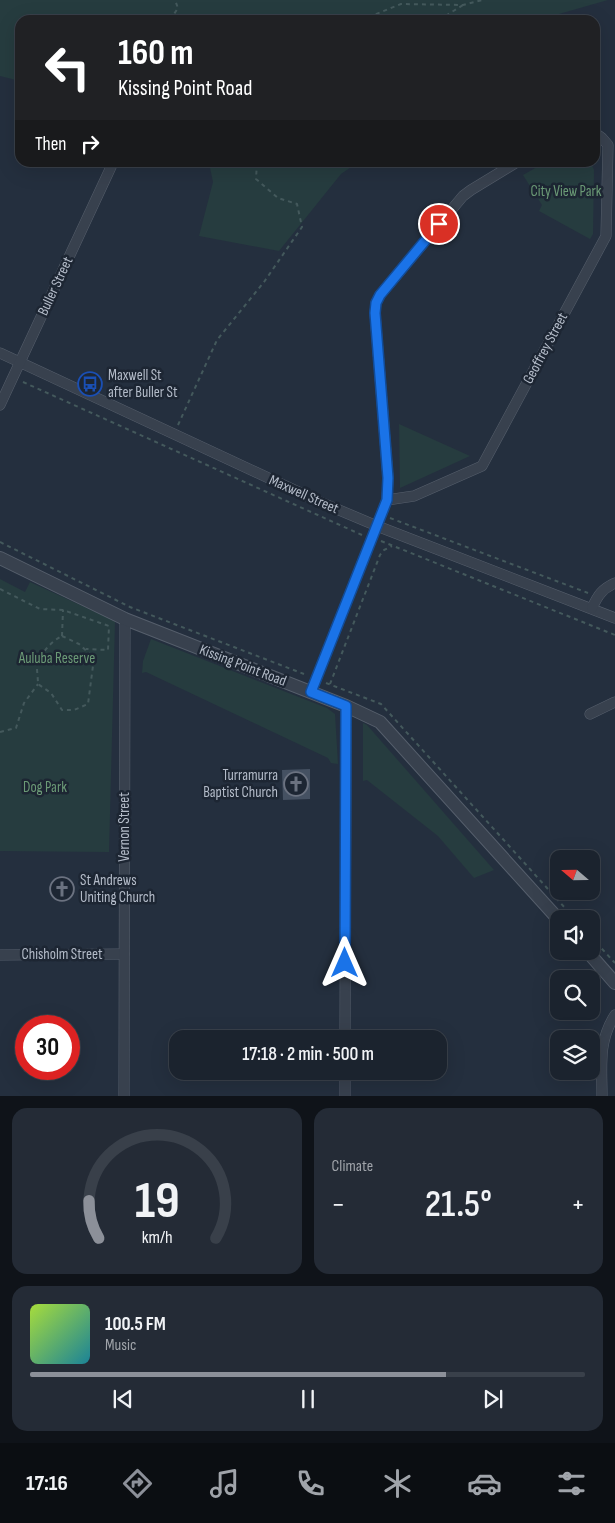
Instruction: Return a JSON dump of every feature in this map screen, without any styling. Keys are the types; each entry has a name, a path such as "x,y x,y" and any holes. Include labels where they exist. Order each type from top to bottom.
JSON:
{"street":[{"name":"Geoffrey Street","path":"387,500 414,496 482,466 606,236 608,146 600,137"},
{"path":"311,692 387,500 388,478 375,313 376,303 380,295 463,196 509,167"},
{"name":"Buller Street","path":"0,404 111,168"},
{"name":"Maxwell Street","path":"0,353 320,502 376,526 615,618"},
{"name":"Kissing Point Road","path":"0,558 125,619 346,706 380,722 550,910"},
{"path":"592,608 598,594 615,583"},
{"name":"Vernon Street","path":"124,1096 125,619"},
{"path":"590,714 615,702"},
{"path":"345,1030 346,706"},
{"name":"Chisholm Street","path":"0,954 124,954"},
{"path":"595,960 615,983"},
{"path":"602,1096 602,1048 604,1035 615,1014"},
{"path":"345,1080 345,1096"}],"path":[{"path":"173,15 178,8 175,0"},
{"path":"373,15 400,4 463,5 482,0"},
{"path":"448,15 463,5"},
{"path":"174,434 217,340 264,282 302,228 297,204 278,198 256,179 257,167"},
{"path":"21,381 362,535"},
{"path":"390,518 588,593"},
{"path":"380,541 615,635"},
{"path":"0,542 130,607 304,674"},
{"path":"330,684 380,555 384,550 392,546"},
{"path":"0,589 40,609 63,610 109,626 108,650 84,649"},
{"path":"62,636 63,610"},
{"path":"38,684 51,693 62,710 74,710 88,704 94,658 79,644 62,636"},
{"path":"0,732 16,728 24,703 38,684 38,667 44,653 52,641 62,636"},
{"path":"600,947 615,963"}],"green space":[{"path":"0,0 608,0 556,15 15,15 15,80 0,76"},
{"path":"210,167 351,167 341,174 279,251 199,236 213,182"},
{"name":"City View Park","path":"537,167 593,167 593,234 590,239 539,211 542,205 523,175"},
{"path":"399,424 470,456 400,488"},
{"name":"Auluba Reserve","path":"0,579 25,592 30,582 115,621 109,852 0,851"},
{"path":"151,639 327,708 335,714 338,764 331,763 328,758 146,672 142,673 143,661"},
{"path":"363,723 367,725 494,870 474,878 438,836 367,780 363,781"}],"building":[{"name":"Turramurra Baptist Church","path":"310,769 310,799 283,800 282,770"}],"place":[{"name":"Maxwell St after Buller St","path":"90,384"},
{"name":"Turramurra Baptist Church","path":"296,784"},
{"name":"St Andrews Uniting Church","path":"62,889"}],"route":[{"path":"345,963 346,706 311,692 387,500 388,478 375,313 376,303 380,295 439,224"}],"park label":[{"name":"Dog Park","path":"45,787"}]}
